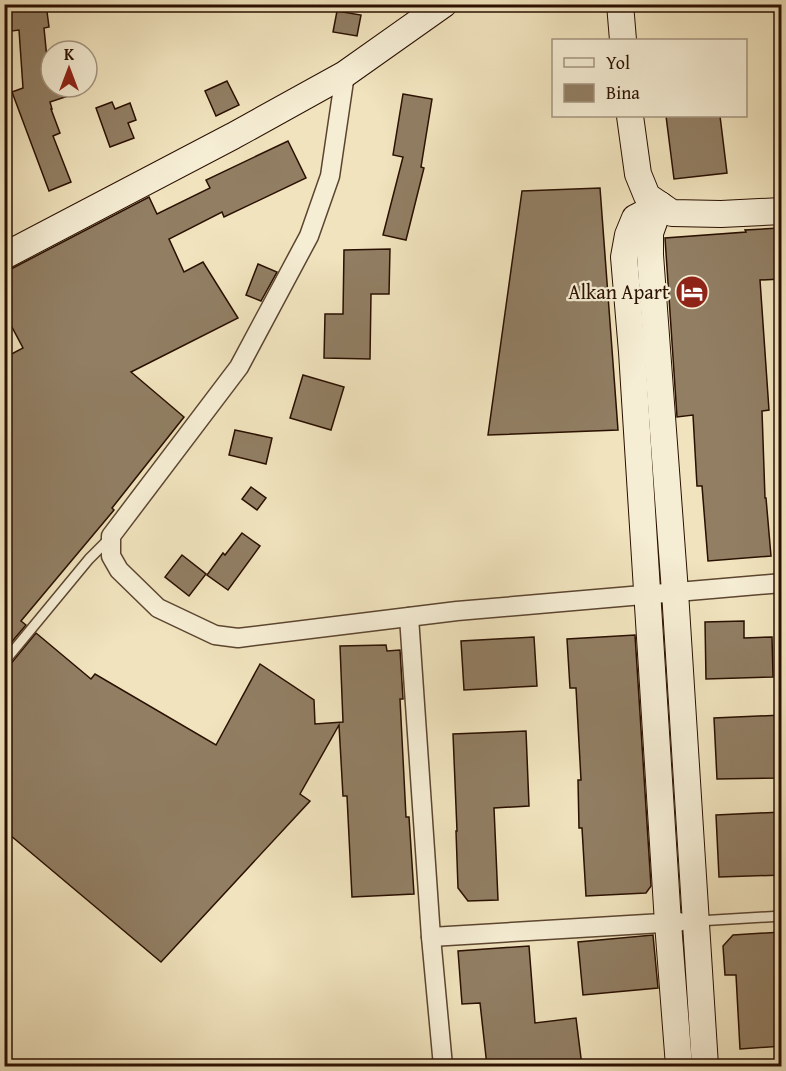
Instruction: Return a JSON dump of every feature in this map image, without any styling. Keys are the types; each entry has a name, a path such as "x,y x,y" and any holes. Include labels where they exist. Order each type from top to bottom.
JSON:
{"street":[{"path":"4,256 233,136 345,74 444,4"},
{"path":"620,4 623,39"},
{"path":"345,74 330,176 309,236 239,367 111,536 111,556 119,570 158,608 215,635 238,638 457,611 782,583"},
{"path":"630,117 638,174 647,196 672,213 721,214 782,211"},
{"path":"660,205 650,233 650,255 675,592 705,1066"},
{"path":"660,205 635,218 628,235 624,257 679,1066"},
{"path":"409,617 431,937 443,1066"},
{"path":"431,937 695,921"}],"lane":[{"path":"4,662 89,559 111,536"},
{"path":"695,921 782,916"}],"building":[{"path":"4,4 46,4 49,27 44,28 45,39 39,39 39,99 59,99 50,102 60,133 53,136 71,182 49,191 12,92 23,88 19,30 4,32"},
{"path":"337,11 361,15 357,36 333,32"},
{"path":"227,81 239,105 216,116 205,91"},
{"path":"403,94 432,99 421,167 424,168 406,240 383,235 403,157 393,155"},
{"path":"112,102 115,109 130,103 136,120 128,123 134,138 110,147 96,108"},
{"path":"666,117 720,117 727,173 674,179"},
{"path":"288,141 306,178 224,217 222,212 169,239 184,272 203,262 238,318 131,372 184,417 112,508 114,510 21,621 26,625 4,651 4,358 23,348 4,312 4,271 149,197 157,214 210,188 206,180"},
{"path":"600,188 618,430 488,435 522,191"},
{"path":"779,228 781,279 760,280 769,410 762,411 765,498 771,556 708,561 702,486 697,486 693,415 677,417 665,238"},
{"path":"390,249 389,294 371,294 370,359 324,358 325,314 343,314 344,250"},
{"path":"258,264 277,272 261,301 246,295"},
{"path":"303,375 344,387 331,430 290,418"},
{"path":"235,430 272,438 266,464 229,455"},
{"path":"251,487 266,498 257,510 242,499"},
{"path":"242,533 260,546 228,590 207,575"},
{"path":"182,555 206,574 189,596 165,577"},
{"path":"744,621 744,638 772,637 773,677 706,679 705,622"},
{"path":"36,633 91,679 95,674 216,745 260,664 314,700 315,724 343,722 340,646 386,645 387,651 400,650 406,817 409,817 414,894 352,897 347,796 343,796 339,725 300,794 310,801 161,962 4,830 4,669"},
{"path":"635,635 651,886 646,893 586,896 582,828 579,828 578,780 581,780 576,688 570,688 567,639"},
{"path":"534,637 537,686 464,690 461,641"},
{"path":"782,715 782,778 717,779 714,718"},
{"path":"526,731 529,806 494,808 498,900 468,901 458,888 453,734"},
{"path":"782,812 782,875 719,877 716,815"},
{"path":"782,932 782,1046 740,1049 736,975 725,975 723,946 733,935"},
{"path":"653,935 658,988 583,995 578,942"},
{"path":"529,946 535,1023 576,1018 582,1066 487,1066 480,1003 462,1004 458,951"}],"place":[{"name":"Alkan Apart","path":"692,292"}]}
